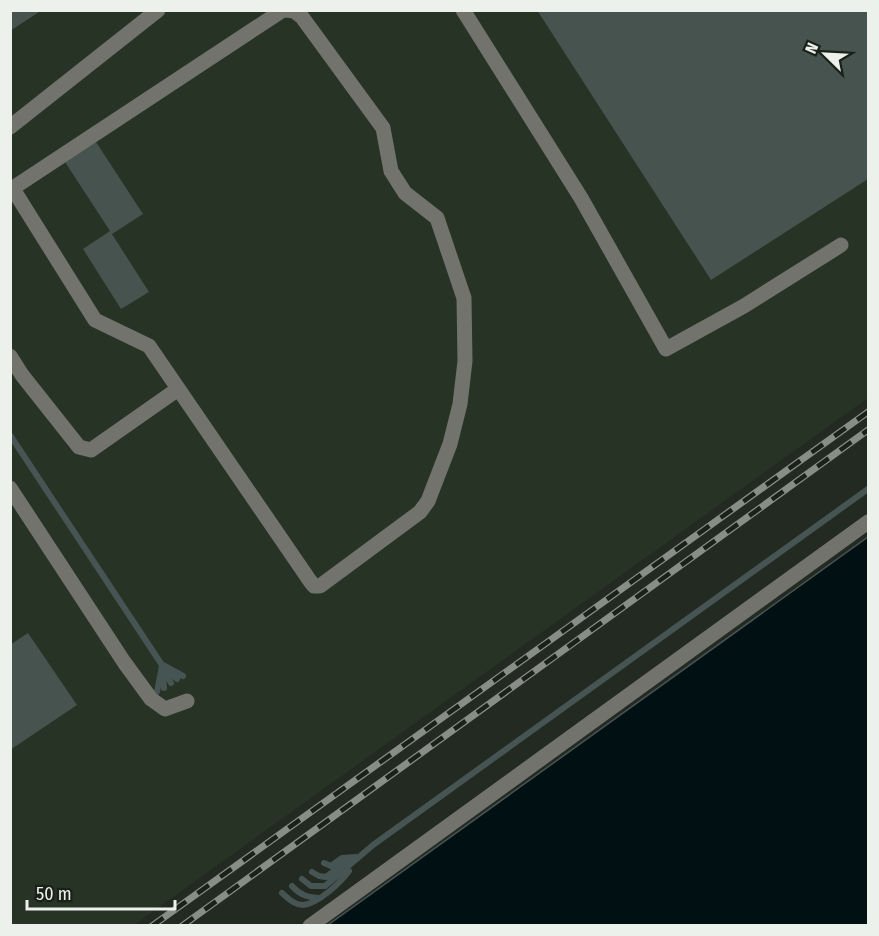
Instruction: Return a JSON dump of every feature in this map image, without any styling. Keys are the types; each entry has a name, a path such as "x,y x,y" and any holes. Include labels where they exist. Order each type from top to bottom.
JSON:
{"lane":[{"path":"10,127 158,10"},
{"path":"284,10 294,11 302,17 382,128 391,171 405,193 437,218 464,298 465,361 460,404 450,444 428,501 420,512 320,586 314,586 149,346 95,320 12,190 284,10"},
{"path":"463,10 581,198 666,350 725,317 841,245"},
{"path":"10,356 22,375 79,447 84,450 91,450 178,388"},
{"path":"10,488 124,663 151,699 165,709 187,701"},
{"path":"310,926 868,522"}],"shaded area":[{"path":"10,11 868,11 868,398 134,925 11,925"},
{"path":"868,537 868,925 328,925"}],"building":[{"path":"10,10 42,10 10,31"},
{"path":"537,10 868,10 868,179 711,280"},
{"path":"96,142 143,214 112,234 149,292 121,309 83,249 110,231 65,162"},
{"path":"28,633 77,705 10,750 10,645"}],"waterway":[{"path":"10,435 162,665 171,683"},
{"path":"302,879 311,886 325,886 373,845 868,489"},
{"path":"163,665 183,676"},
{"path":"157,692 162,666"},
{"path":"167,670 177,679"},
{"path":"163,675 164,688"},
{"path":"324,863 331,866 342,858 356,857"},
{"path":"312,872 326,877 353,860"},
{"path":"282,893 297,904 309,904 329,892 349,871"},
{"path":"292,886 304,895 318,898"}],"railway":[{"path":"152,926 868,412"},
{"path":"182,926 868,430"}]}
